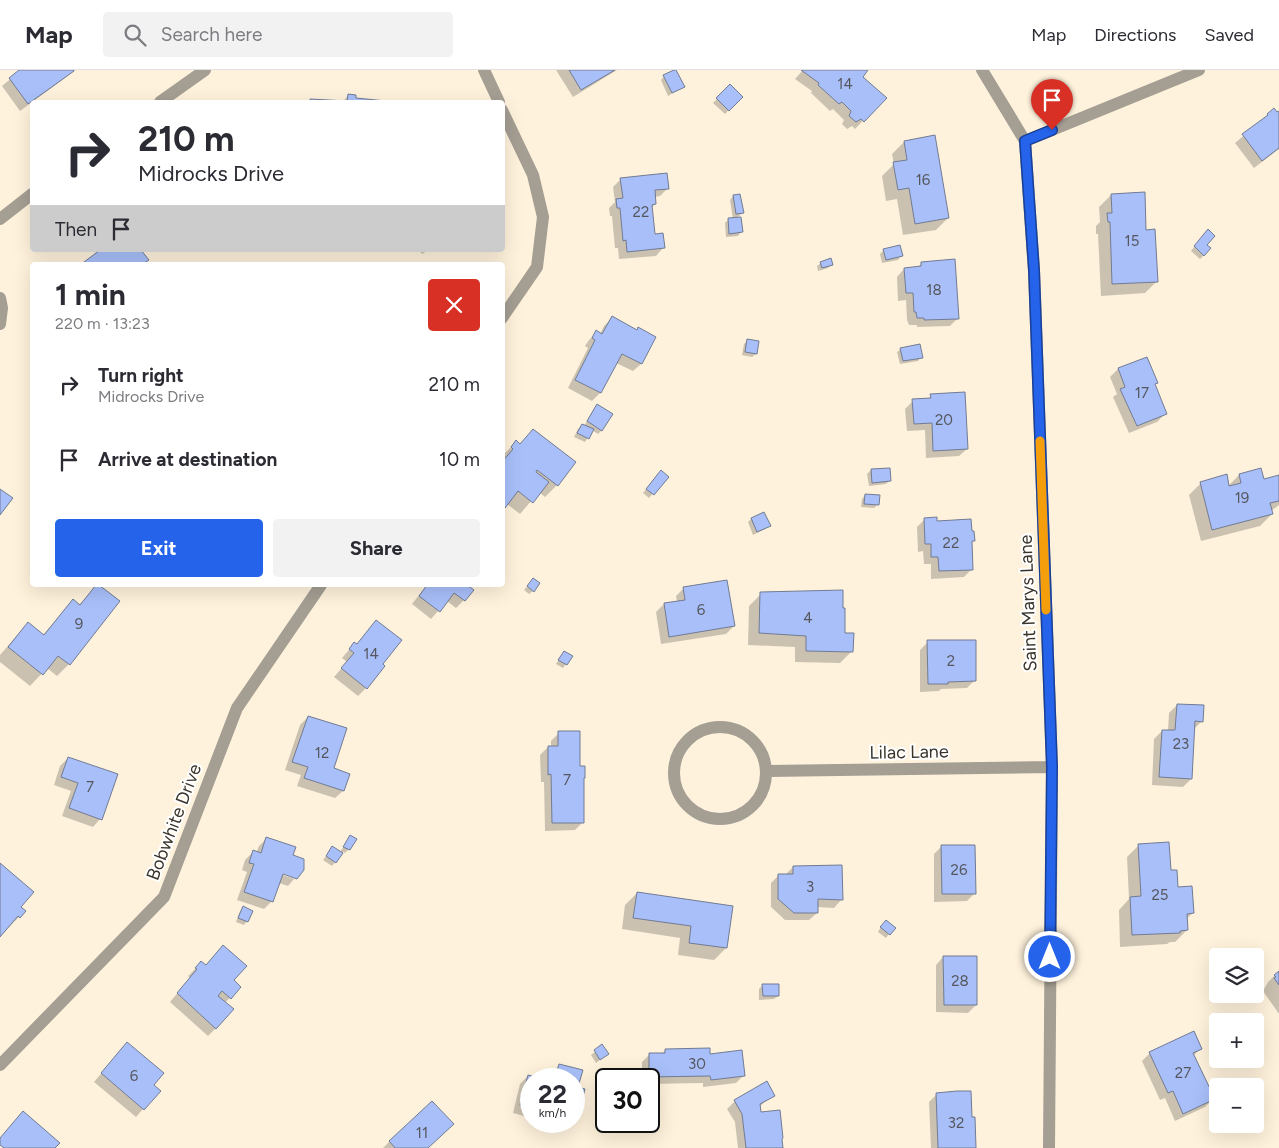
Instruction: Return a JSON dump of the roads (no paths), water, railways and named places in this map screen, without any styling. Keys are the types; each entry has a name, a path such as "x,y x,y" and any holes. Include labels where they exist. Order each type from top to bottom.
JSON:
{"street":[{"path":"163,100 205,70"},
{"path":"484,70 498,100"},
{"name":"Saint Marys Lane","path":"982,70 1025,141 1034,270 1052,767 1049,1148"},
{"path":"1025,141 1200,70"},
{"path":"505,116 533,175 543,216 537,267 505,314"},
{"path":"0,219 30,196"},
{"path":"0,298 2,308 0,324"},
{"name":"Bobwhite Drive","path":"0,1065 164,897 237,708 320,587"},
{"path":"710,727 726,727 742,732 755,742 764,756 767,771 762,794 753,807 740,816 724,820 708,818 693,811 682,800 674,779 674,762 681,747 695,734 710,727"},
{"name":"Lilac Lane","path":"767,771 1052,767"}]}
